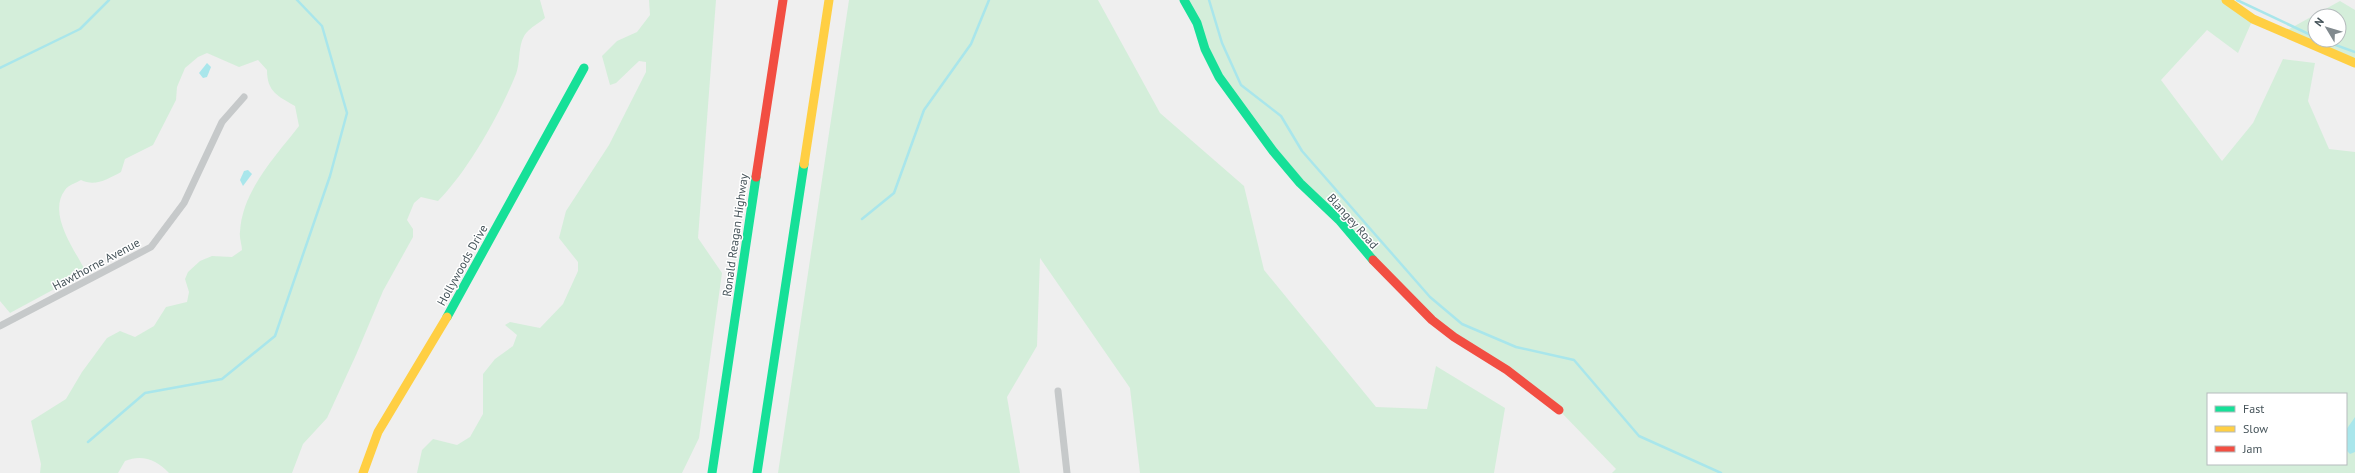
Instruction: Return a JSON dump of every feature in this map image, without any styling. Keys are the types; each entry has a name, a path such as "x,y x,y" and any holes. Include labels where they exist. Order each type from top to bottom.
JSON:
{"main road":[{"name":"Ronald Reagan Highway","path":"712,473 783,0"},
{"path":"757,473 829,0"},
{"name":"Blangey Road","path":"1184,0 1197,23 1205,49 1219,77 1273,151 1300,183 1340,221 1364,251 1432,320 1507,370 1559,410"},
{"path":"2226,0 2253,19 2355,63"},
{"name":"Hollywoods Drive","path":"363,473 378,432 459,296 584,68"}],"street":[{"name":"Hawthorne Avenue","path":"0,326 151,247 184,204 222,122 244,97"},
{"path":"1058,391 1067,473"}],"green space":[{"path":"0,0 540,0 545,18 530,29 522,40 516,74 492,124 472,158 461,174 438,201 421,197 414,203 407,220 413,229 413,237 383,291 327,418 303,444 292,473 169,473 154,462 143,458 137,458 125,461 118,473 40,473 41,464 31,421 66,399 82,372 107,338 120,331 135,337 154,326 166,307 187,302 189,292 185,279 188,272 200,261 212,256 232,257 242,250 240,232 242,217 247,202 261,175 299,126 295,106 279,96 271,88 267,70 258,60 239,67 207,53 198,57 185,68 177,87 176,100 153,145 125,159 121,172 111,177 91,183 81,180 66,188 60,200 59,210 61,221 70,243 86,272 10,313 0,301"},
{"path":"649,0 716,0 698,238 722,273 699,438 682,473 417,473 422,450 433,439 457,445 470,437 483,414 483,374 495,359 513,346 517,335 505,325 510,322 540,328 563,304 578,271 578,262 559,238 566,211 609,145 646,72 646,62 639,61 616,83 610,85 602,56 617,41 637,32 650,15"},
{"path":"849,0 1098,0 1160,113 1244,186 1264,270 1376,407 1427,409 1436,366 1505,408 1494,473 1140,473 1130,388 1040,258 1037,346 1007,397 1020,473 778,473"},
{"path":"1184,0 2226,0 2253,19 2238,53 2207,30 2161,80 2222,161 2253,123 2283,59 2315,63 2308,101 2329,149 2355,152 2355,473 1612,473 1616,469 1559,410 1454,337 1327,208 1230,94"},
{"path":"2340,1 2355,10 2355,63 2318,48 2347,48 2347,8 2327,8"},
{"path":"2307,19 2307,43 2282,33"}],"water":[{"path":"207,63 211,67 207,77 203,78 199,73"},
{"path":"248,170 252,174 243,186 240,180 244,171"},
{"path":"2355,417 2355,452 2350,454 2347,451 2347,429"}],"waterway":[{"path":"0,68 80,29 109,0"},
{"path":"88,442 145,393 222,379 275,336 330,176 347,113 322,26 297,0"},
{"path":"862,219 894,193 924,110 971,44 989,0"},
{"path":"1209,0 1222,43 1241,85 1281,116 1302,151 1430,297 1462,324 1516,347 1574,360 1639,436 1721,473"},
{"path":"2237,0 2307,33"},
{"path":"2344,48 2355,52"}],"traffic: fast":[{"path":"1184,0 1197,23 1205,49 1219,77 1273,151 1300,183 1340,221 1373,260"},
{"path":"447,317 584,68"},
{"path":"757,473 804,164"},
{"path":"712,473 756,177"}],"traffic: slow":[{"path":"804,164 829,0"},
{"path":"2226,0 2253,19 2355,63"},
{"path":"363,473 378,432 447,317"}],"traffic: jam":[{"path":"756,177 783,0"},
{"path":"1373,260 1432,320 1454,337 1507,370 1559,410"}]}
